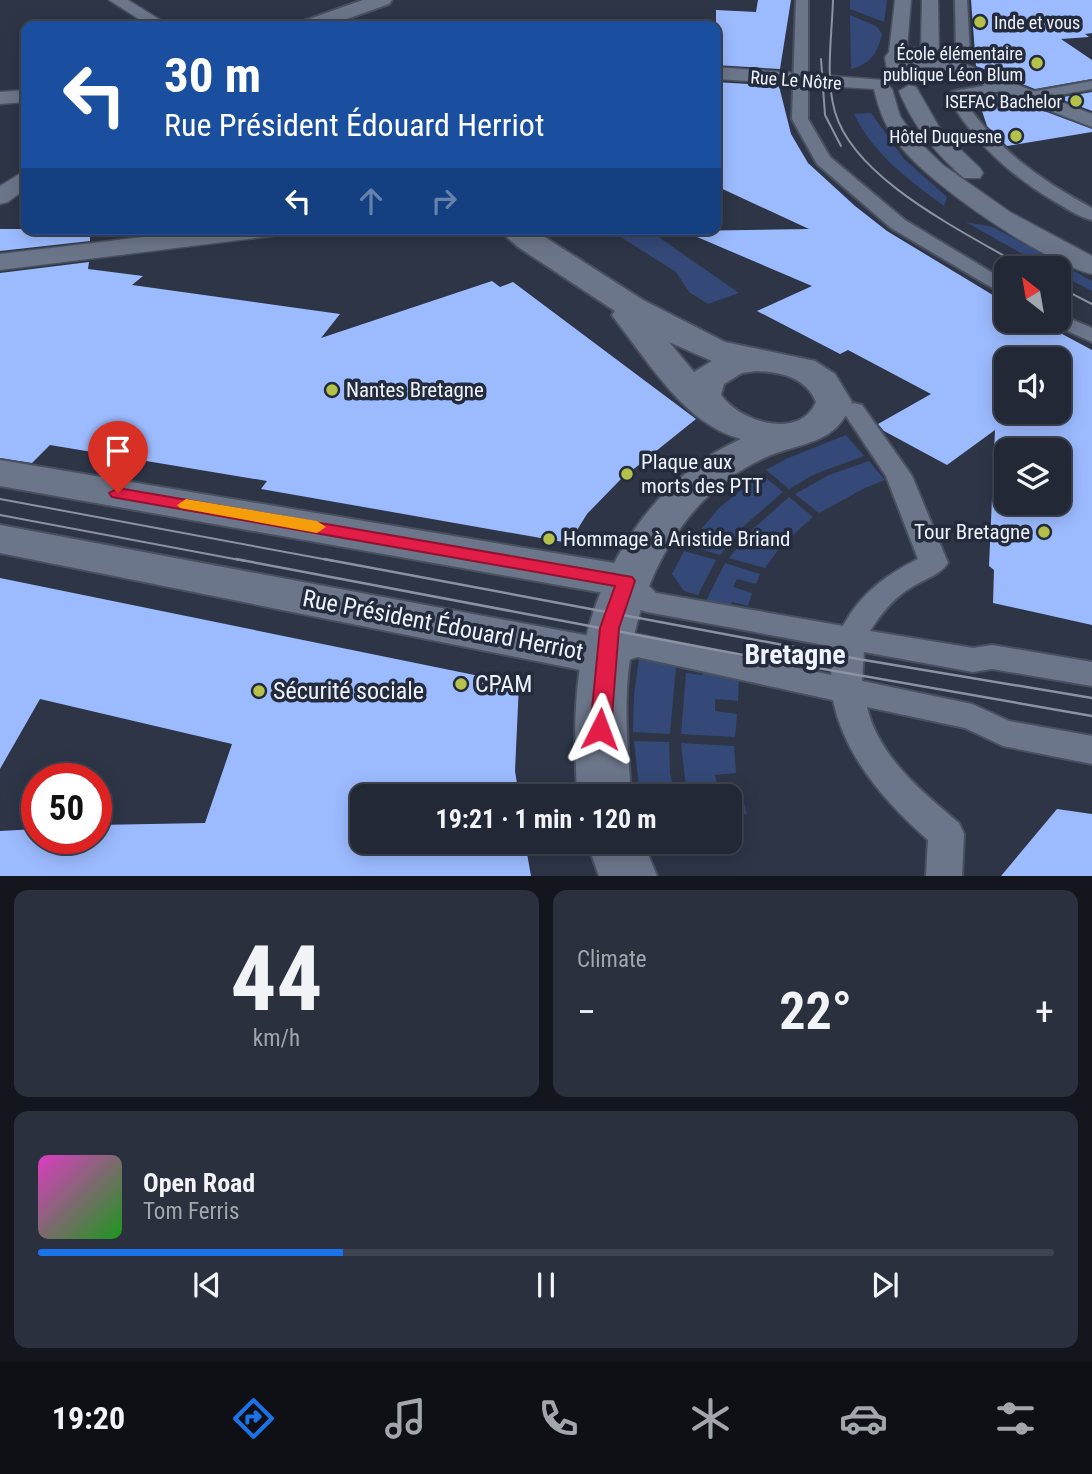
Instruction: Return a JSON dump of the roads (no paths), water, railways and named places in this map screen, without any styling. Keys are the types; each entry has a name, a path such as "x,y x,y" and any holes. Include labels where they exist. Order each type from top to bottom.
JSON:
{"main road":[{"path":"322,21 382,0"},
{"path":"521,235 616,300 701,346 801,368 821,380 832,394 833,410 823,423 802,432 783,435 721,431 616,300"},
{"path":"721,431 703,387 713,373 732,364 756,360"},
{"path":"603,784 600,745 609,628 634,563 668,514 685,495 721,431"},
{"path":"0,473 626,581"},
{"name":"Rue Président Édouard Herriot","path":"0,539 606,657"},
{"path":"620,854 628,876"}],"street":[{"path":"117,0 153,21"},
{"path":"802,0 800,119 823,160 836,174 906,229 994,283"},
{"path":"903,0 888,73 889,111 903,134 951,183 1013,225 1092,265"},
{"path":"930,0 926,69 913,104 956,161 1026,211 1092,247"},
{"path":"888,73 926,69 963,55 961,0"},
{"path":"888,73 926,69 1006,86 1092,121"},
{"name":"Rue Le Nôtre","path":"721,73 802,81 888,73"},
{"path":"1031,96 1092,85"},
{"path":"1006,86 954,95 982,139 1042,185 1092,215"},
{"path":"0,98 21,96"},
{"path":"0,197 21,181"},
{"path":"0,262 223,235"},
{"path":"1071,326 1092,336"},
{"path":"854,410 899,476 934,563 910,572 872,601 858,619 850,639 845,664 847,690 854,719 868,748 888,778 914,807 946,834 944,876"},
{"path":"626,581 647,602 973,660 992,657 1092,674"},
{"name":"Rue Président Édouard Herriot","path":"606,657 635,645 972,717 1003,733 1092,750"}],"tram line":[{"path":"833,0 830,85 835,112 847,137 865,161 916,203 1005,256"},
{"path":"821,59 825,115 841,146"},
{"path":"1071,293 1092,304"},
{"path":"0,499 334,561"},
{"path":"0,515 245,561"},
{"path":"236,559 743,655 1092,716"},
{"path":"324,559 858,659 1092,698"}],"place":[{"name":"Inde et vous","path":"980,22"},
{"name":"École élémentaire publique Léon Blum","path":"1037,63"},
{"name":"ISEFAC Bachelor","path":"1076,101"},
{"name":"Hôtel Duquesne","path":"1016,136"},
{"name":"Nantes Bretagne","path":"332,390"},
{"name":"Plaque aux morts des PTT","path":"627,474"},
{"name":"Tour Bretagne","path":"1044,532"},
{"name":"Hommage à Aristide Briand","path":"549,539"},
{"name":"CPAM","path":"461,684"},
{"name":"Sécurité sociale","path":"259,691"}],"district":[{"name":"Bretagne","path":"795,654"}]}
